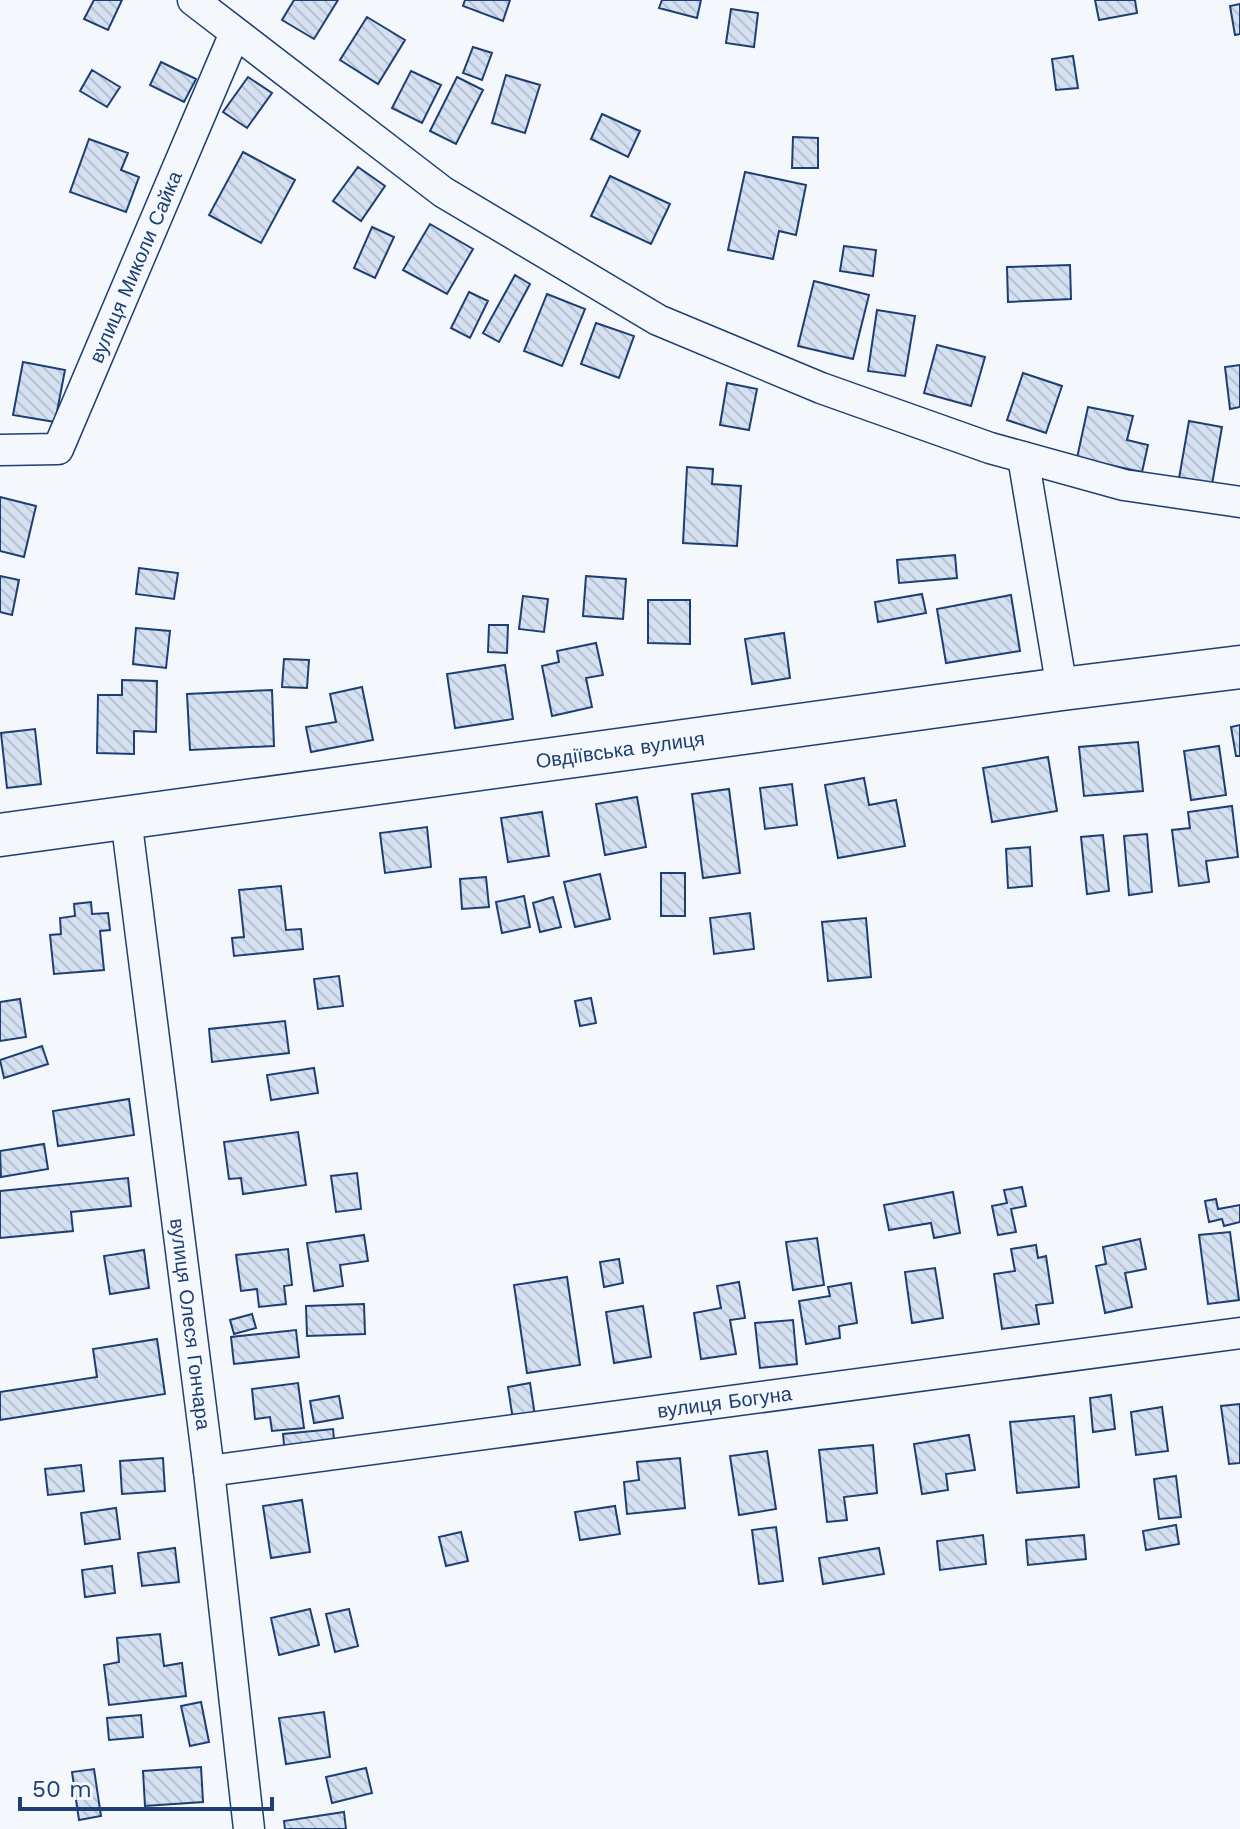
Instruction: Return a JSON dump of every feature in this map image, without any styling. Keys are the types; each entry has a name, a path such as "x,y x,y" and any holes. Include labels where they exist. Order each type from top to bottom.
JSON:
{"main road":[{"name":"Овдіївська вулиця","path":"0,835 1240,667"}],"street":[{"path":"193,0 443,192 658,320 821,388 990,448 1124,485 1240,502"},
{"name":"вулиця Миколи Сайка","path":"0,450 58,449 235,33"},
{"path":"1023,457 1062,689"},
{"name":"вулиця Олеся Гончара","path":"126,818 209,1471 249,1829"},
{"name":"вулиця Богуна","path":"209,1471 1240,1333"}],"building":[{"path":"94,0 122,0 108,30 84,19"},
{"path":"294,0 338,0 314,39 282,20"},
{"path":"465,0 510,0 503,21 463,6"},
{"path":"662,0 701,0 697,18 659,8"},
{"path":"1095,0 1135,0 1137,13 1099,20"},
{"path":"1240,4 1240,34 1235,35 1230,6"},
{"path":"731,9 758,13 754,47 726,43"},
{"path":"367,17 405,40 378,84 340,60"},
{"path":"473,47 492,53 482,80 463,73"},
{"path":"1073,56 1078,88 1056,90 1052,59"},
{"path":"161,62 196,79 184,102 150,85"},
{"path":"92,70 120,87 107,107 80,91"},
{"path":"411,71 441,85 422,123 392,108"},
{"path":"506,75 540,85 525,133 492,123"},
{"path":"248,77 272,93 247,128 223,112"},
{"path":"457,77 483,90 456,144 430,131"},
{"path":"602,114 640,131 628,157 591,139"},
{"path":"793,137 818,138 818,168 792,168"},
{"path":"89,139 128,153 121,170 139,177 126,212 70,192"},
{"path":"243,152 295,180 261,243 209,215"},
{"path":"358,167 385,186 361,221 333,201"},
{"path":"745,172 806,185 796,235 779,231 773,259 728,250"},
{"path":"610,176 670,204 651,244 591,216"},
{"path":"430,224 473,249 447,294 403,270"},
{"path":"372,227 394,237 375,278 354,268"},
{"path":"844,246 876,250 873,276 840,271"},
{"path":"1070,265 1071,299 1008,302 1007,267"},
{"path":"515,275 530,284 499,342 483,333"},
{"path":"814,281 869,295 853,359 798,346"},
{"path":"469,292 488,301 470,338 451,328"},
{"path":"547,294 585,309 562,366 524,351"},
{"path":"877,310 915,316 905,376 868,371"},
{"path":"596,323 634,336 619,378 581,364"},
{"path":"937,345 985,357 971,406 924,393"},
{"path":"23,362 65,370 55,422 13,415"},
{"path":"1240,365 1240,407 1230,409 1225,367"},
{"path":"1023,373 1062,386 1046,433 1007,420"},
{"path":"727,383 757,389 749,430 720,425"},
{"path":"1088,407 1133,416 1127,440 1148,445 1142,472 1077,458"},
{"path":"1189,421 1222,427 1211,490 1178,484"},
{"path":"687,467 713,469 712,484 741,486 737,546 683,543"},
{"path":"0,497 36,506 24,557 0,551"},
{"path":"955,555 957,578 899,583 897,560"},
{"path":"139,568 178,573 174,599 136,594"},
{"path":"0,576 19,580 12,615 0,612"},
{"path":"586,576 626,579 623,619 583,616"},
{"path":"922,594 926,613 878,622 875,602"},
{"path":"1011,595 1020,651 946,663 937,609"},
{"path":"523,596 548,599 544,632 519,629"},
{"path":"648,600 690,600 690,644 648,643"},
{"path":"489,625 508,625 507,653 488,652"},
{"path":"136,628 170,631 166,668 133,664"},
{"path":"784,633 790,678 752,684 745,639"},
{"path":"596,643 603,675 586,678 592,707 552,716 542,666 559,662 557,651"},
{"path":"284,659 309,660 307,688 282,687"},
{"path":"505,665 513,719 455,728 447,674"},
{"path":"122,680 157,681 156,732 134,731 134,754 97,753 98,695 122,695"},
{"path":"362,687 373,740 311,752 306,727 336,722 330,694"},
{"path":"272,690 274,746 190,750 187,694"},
{"path":"1240,725 1240,756 1236,756 1231,727"},
{"path":"35,729 41,784 7,788 1,733"},
{"path":"1138,742 1143,791 1084,796 1079,747"},
{"path":"1219,746 1226,795 1191,800 1184,751"},
{"path":"1048,757 1057,811 992,822 983,768"},
{"path":"864,778 869,805 896,800 905,846 838,858 825,785"},
{"path":"792,784 797,825 765,829 760,788"},
{"path":"729,789 740,873 703,878 692,794"},
{"path":"637,797 646,847 605,855 596,804"},
{"path":"1232,806 1238,857 1206,861 1209,882 1179,886 1172,830 1190,828 1188,812"},
{"path":"542,812 549,856 508,862 501,818"},
{"path":"427,827 431,867 385,873 380,833"},
{"path":"1147,834 1152,892 1129,895 1124,836"},
{"path":"1103,835 1109,891 1087,894 1081,837"},
{"path":"1030,847 1032,886 1008,888 1006,849"},
{"path":"661,873 685,873 685,916 661,916"},
{"path":"600,874 610,919 575,927 564,882"},
{"path":"486,877 489,907 462,909 460,879"},
{"path":"281,886 286,930 301,929 303,949 234,956 232,938 244,937 239,890"},
{"path":"524,896 530,927 502,933 496,902"},
{"path":"553,897 561,927 540,932 533,903"},
{"path":"91,902 92,914 108,913 110,930 100,931 104,970 54,974 50,935 61,934 60,918 75,916 74,904"},
{"path":"750,913 754,949 714,954 710,918"},
{"path":"866,918 871,977 828,981 822,922"},
{"path":"339,976 343,1006 318,1009 314,979"},
{"path":"591,998 596,1023 580,1026 575,1001"},
{"path":"20,999 26,1037 0,1041 0,1002"},
{"path":"285,1021 289,1053 212,1062 209,1029"},
{"path":"42,1046 48,1064 4,1078 0,1060"},
{"path":"314,1068 318,1093 271,1100 267,1075"},
{"path":"129,1099 134,1135 58,1146 53,1111"},
{"path":"298,1132 306,1185 243,1194 241,1178 229,1179 224,1142"},
{"path":"44,1144 48,1169 1,1177 0,1151"},
{"path":"357,1173 361,1209 336,1212 331,1176"},
{"path":"128,1178 131,1206 71,1212 73,1231 0,1238 0,1191"},
{"path":"1022,1187 1026,1206 1011,1209 1016,1232 998,1235 992,1206 1007,1203 1004,1190"},
{"path":"953,1192 960,1233 934,1238 931,1223 889,1230 884,1205"},
{"path":"1216,1199 1218,1209 1240,1205 1240,1222 1224,1226 1222,1219 1209,1222 1205,1201"},
{"path":"1230,1232 1239,1300 1208,1304 1199,1235"},
{"path":"364,1235 368,1261 340,1265 343,1286 314,1291 307,1243"},
{"path":"817,1238 824,1285 793,1290 786,1242"},
{"path":"1140,1239 1146,1269 1125,1273 1132,1307 1105,1313 1096,1266 1106,1264 1103,1247"},
{"path":"1036,1245 1038,1258 1046,1256 1053,1303 1036,1305 1039,1324 1002,1329 994,1274 1015,1271 1011,1249"},
{"path":"288,1249 292,1285 284,1286 286,1304 259,1307 257,1289 241,1291 236,1255"},
{"path":"144,1250 149,1288 110,1294 104,1256"},
{"path":"619,1259 623,1283 604,1287 600,1262"},
{"path":"935,1268 943,1318 912,1323 905,1272"},
{"path":"567,1277 580,1365 527,1373 514,1285"},
{"path":"739,1282 745,1318 730,1320 736,1354 701,1359 694,1313 721,1308 717,1286"},
{"path":"851,1283 857,1323 839,1326 840,1338 806,1344 799,1301 830,1296 828,1287"},
{"path":"364,1304 365,1334 307,1336 306,1306"},
{"path":"643,1306 651,1357 614,1363 606,1312"},
{"path":"252,1314 256,1328 234,1334 230,1320"},
{"path":"793,1320 797,1364 760,1368 755,1323"},
{"path":"296,1330 299,1357 234,1364 231,1337"},
{"path":"157,1339 165,1394 0,1420 0,1392 97,1377 93,1349"},
{"path":"298,1383 304,1428 272,1431 270,1417 255,1419 252,1389"},
{"path":"530,1383 535,1416 513,1420 508,1387"},
{"path":"1111,1395 1115,1429 1093,1432 1090,1398"},
{"path":"339,1396 343,1418 314,1423 310,1401"},
{"path":"1240,1404 1240,1463 1229,1464 1221,1406"},
{"path":"1162,1407 1168,1451 1136,1455 1131,1412"},
{"path":"1074,1416 1079,1487 1017,1493 1010,1422"},
{"path":"333,1429 335,1448 285,1454 283,1434"},
{"path":"969,1435 975,1470 946,1474 948,1490 922,1494 914,1444"},
{"path":"873,1445 877,1493 844,1497 847,1520 827,1522 819,1450"},
{"path":"767,1451 776,1509 739,1515 730,1456"},
{"path":"163,1458 165,1491 122,1494 120,1461"},
{"path":"680,1458 685,1508 627,1514 624,1482 639,1480 637,1462"},
{"path":"81,1465 84,1491 48,1495 45,1469"},
{"path":"1176,1476 1181,1517 1159,1519 1154,1479"},
{"path":"302,1500 310,1552 271,1558 263,1506"},
{"path":"615,1506 620,1534 580,1540 575,1512"},
{"path":"116,1508 120,1539 85,1544 81,1513"},
{"path":"1176,1525 1179,1544 1146,1550 1143,1531"},
{"path":"776,1527 783,1581 759,1584 752,1530"},
{"path":"461,1532 468,1561 446,1566 439,1537"},
{"path":"983,1535 986,1564 940,1570 937,1541"},
{"path":"1084,1535 1086,1559 1028,1565 1026,1540"},
{"path":"175,1548 179,1582 142,1586 138,1553"},
{"path":"879,1548 884,1574 823,1584 819,1558"},
{"path":"112,1566 115,1593 85,1597 82,1570"},
{"path":"310,1609 319,1645 279,1655 271,1618"},
{"path":"349,1609 358,1646 335,1652 326,1614"},
{"path":"160,1634 164,1666 182,1663 186,1696 109,1705 104,1665 119,1662 117,1638"},
{"path":"201,1702 209,1742 190,1746 181,1706"},
{"path":"324,1712 330,1757 286,1764 279,1718"},
{"path":"141,1715 143,1737 109,1740 107,1718"},
{"path":"201,1767 203,1802 145,1806 143,1771"},
{"path":"366,1768 372,1793 332,1803 326,1777"},
{"path":"94,1769 101,1816 79,1820 72,1772"},
{"path":"344,1812 346,1829 285,1829 284,1821"}]}
